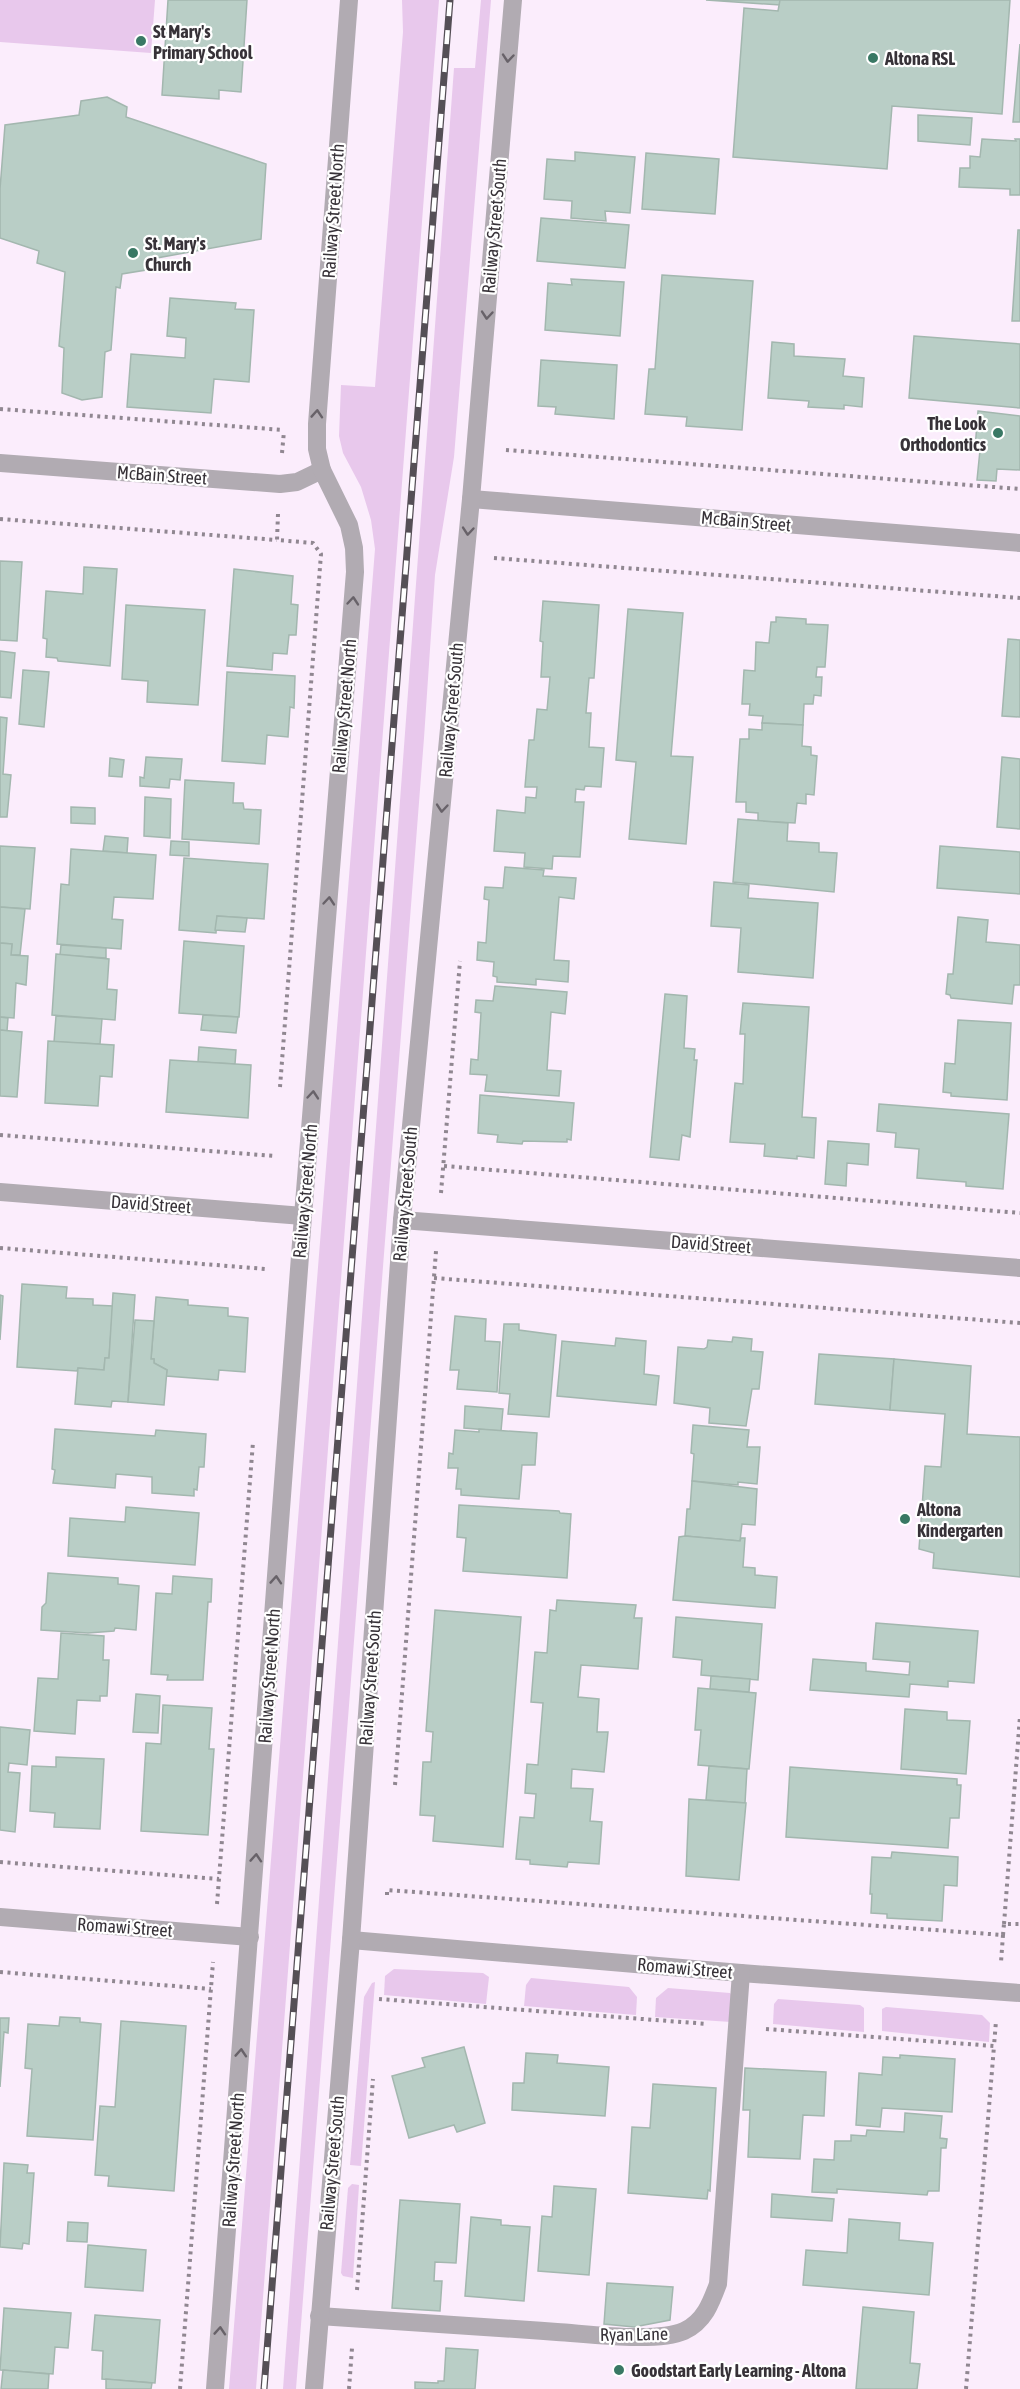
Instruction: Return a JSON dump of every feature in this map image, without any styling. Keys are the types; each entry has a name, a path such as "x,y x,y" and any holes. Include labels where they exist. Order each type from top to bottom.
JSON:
{"street":[{"name":"Railway Street North","path":"215,2389 303,1216 355,572 354,548 349,525 322,470 317,449 349,0"},
{"name":"Railway Street South","path":"314,2389 351,1940 402,1220 471,499 513,0"},
{"name":"McBain Street","path":"0,462 280,484 297,482 322,470"},
{"name":"McBain Street","path":"471,499 1020,543"},
{"name":"David Street","path":"0,1192 303,1216"},
{"name":"David Street","path":"402,1220 1020,1268"},
{"name":"Romawi Street","path":"0,1917 250,1936"},
{"name":"Romawi Street","path":"351,1940 741,1973 1020,1993"},
{"name":"Ryan Lane","path":"319,2316 609,2335 664,2336 682,2332 697,2324 711,2303 718,2284 741,1973"}],"path":[{"path":"0,409 284,430"},
{"path":"499,449 1020,489"},
{"path":"0,519 277,540"},
{"path":"491,557 1020,598"},
{"path":"394,1796 461,951"},
{"path":"0,1135 275,1156"},
{"path":"444,1166 1020,1213"},
{"path":"0,1248 266,1269"},
{"path":"434,1278 1020,1323"},
{"path":"1003,1935 1020,1716"},
{"path":"0,1862 219,1879"},
{"path":"387,1890 388,1879"},
{"path":"1004,1924 1020,1924"},
{"path":"0,1972 211,1989"},
{"path":"378,2011 379,1999"},
{"path":"966,2389 994,2046"},
{"path":"349,2389 373,2070"}],"shaded area":[{"path":"0,0 155,0 151,53 0,42"},
{"path":"402,0 439,0 256,2389 229,2389 375,549 371,520 361,487 343,453 339,436 341,385 375,387 403,32"},
{"path":"481,0 491,0 454,457 435,575 296,2389 283,2389 454,68 475,68"},
{"path":"394,1969 483,1973 489,1977 486,2004 384,1995 385,1976"},
{"path":"531,1978 629,1987 637,1997 636,2015 524,2006 526,1985"},
{"path":"375,1982 361,2166 350,2165 364,1997 372,1983"},
{"path":"668,1988 730,1993 733,1997 731,2022 655,2017 656,1998"},
{"path":"778,1999 860,2005 864,2008 864,2032 773,2024 774,2004"},
{"path":"886,2007 982,2015 990,2023 989,2042 882,2031 882,2009"},
{"path":"352,2184 359,2185 353,2278 343,2276 341,2273 348,2188"}],"building":[{"path":"168,0 247,0 241,92 219,90 219,99 162,95"},
{"path":"706,0 780,0 780,5"},
{"name":"Altona RSL","path":"780,0 1010,0 1002,114 892,106 887,169 733,157 744,8 778,11"},
{"path":"1020,44 1020,122 1013,122"},
{"path":"107,97 127,107 126,117 266,164 261,239 146,260 146,270 122,274 120,288 116,287 111,350 105,352 102,397 82,400 62,393 64,348 59,346 65,272 37,263 39,251 0,238 0,189 5,125 79,115 81,101"},
{"path":"918,115 972,118 970,145 918,141"},
{"path":"982,139 1016,141 1015,139 1020,139 1020,195 1010,195 1010,189 959,187 960,168 970,168 970,156 980,157"},
{"path":"575,152 635,157 630,213 605,211 606,221 571,218 572,201 544,199 547,159 575,161"},
{"path":"646,153 719,159 715,214 642,209"},
{"path":"541,218 629,225 625,268 537,261"},
{"path":"1018,230 1020,230 1020,321 1012,321"},
{"path":"662,275 753,281 742,430 686,426 687,417 645,414 649,369 655,369"},
{"path":"571,279 624,282 620,336 545,330 548,283 572,285"},
{"path":"170,298 236,303 235,309 254,310 249,382 214,379 211,413 127,407 131,354 185,358 186,338 167,336"},
{"path":"914,336 1020,344 1020,408 909,398"},
{"path":"772,342 794,344 794,356 845,359 843,376 864,378 862,407 844,405 844,409 808,407 809,401 768,398"},
{"path":"541,360 617,365 614,419 555,414 556,407 538,406"},
{"name":"The Look Orthodontics","path":"978,411 1020,416 1020,470 997,469 996,481 977,480 980,450 975,449"},
{"path":"0,561 22,562 17,641 0,640"},
{"path":"84,567 117,569 110,666 58,661 57,658 46,657 47,639 43,638 46,591 83,594"},
{"path":"234,569 293,576 291,604 298,605 296,635 289,635 287,654 273,653 272,670 227,666"},
{"path":"543,601 599,605 594,678 589,678 586,713 591,713 589,747 604,748 601,787 585,786 584,790 576,789 575,802 584,802 580,857 553,856 552,869 524,867 525,853 494,851 497,810 525,813 526,797 536,798 537,787 525,787 529,740 534,740 537,709 547,710 550,677 541,677 543,642 540,641"},
{"path":"126,605 205,610 198,705 147,702 148,681 122,679"},
{"path":"628,609 683,613 671,756 693,757 686,844 629,839 636,762 616,760"},
{"path":"776,617 806,619 806,624 828,625 825,667 817,667 816,677 822,677 821,696 814,695 813,704 804,704 803,725 762,723 763,716 749,715 750,704 742,704 744,670 755,671 756,642 769,643 771,622 776,622"},
{"path":"1008,639 1020,640 1020,717 1002,716"},
{"path":"0,651 15,653 11,698 0,697"},
{"path":"23,670 49,672 44,727 19,724"},
{"path":"227,672 295,676 294,708 290,707 288,737 267,735 265,764 222,761"},
{"path":"0,717 7,718 3,774 11,775 7,817 0,817"},
{"path":"762,723 803,725 802,746 811,747 811,755 817,756 814,795 806,794 806,804 797,803 795,823 758,821 758,813 746,812 746,802 736,802 740,739 749,739 749,729 762,730"},
{"path":"146,757 182,759 180,780 170,779 169,788 140,786 140,777 144,778"},
{"path":"1002,757 1020,759 1020,829 997,827"},
{"path":"110,758 124,760 122,777 109,776"},
{"path":"185,780 234,783 233,803 243,803 244,809 261,810 259,844 182,839"},
{"path":"145,797 171,799 170,838 144,836"},
{"path":"71,807 95,808 95,824 71,823"},
{"path":"738,819 788,823 787,841 819,843 819,852 837,853 834,892 733,882"},
{"path":"105,836 128,838 127,853 103,851"},
{"path":"171,841 189,842 189,856 170,855"},
{"path":"0,846 35,848 30,909 0,907"},
{"path":"940,846 1020,852 1020,894 937,888"},
{"path":"71,849 156,855 153,899 114,897 112,919 123,920 121,949 57,944 61,884 69,885"},
{"path":"184,858 268,864 264,919 217,916 216,933 179,930"},
{"path":"505,867 544,870 543,876 576,878 574,899 559,897 554,960 569,961 568,982 536,979 536,985 497,982 497,977 493,976 494,962 477,960 478,942 486,943 489,900 484,899 485,887 503,888"},
{"path":"714,882 749,885 748,898 818,903 813,978 738,972 741,928 711,926"},
{"path":"0,907 25,909 20,955 11,955 12,944 0,943"},
{"path":"217,916 247,918 245,932 215,930"},
{"path":"958,917 988,920 986,942 1020,945 1020,985 1014,985 1012,1004 951,998 946,994 948,974 953,974"},
{"path":"184,941 244,946 239,1017 179,1013"},
{"path":"0,943 12,944 11,955 28,956 26,985 16,983 14,1018 0,1017"},
{"path":"61,945 106,948 106,958 60,955"},
{"path":"56,954 109,959 107,989 117,990 115,1020 52,1015"},
{"path":"495,986 567,992 565,1014 551,1012 547,1070 561,1071 559,1096 485,1091 487,1075 470,1074 471,1059 478,1060 481,1013 475,1012 476,1000 493,1001"},
{"path":"665,994 687,996 684,1048 695,1049 694,1060 697,1060 690,1137 682,1135 679,1160 650,1157"},
{"path":"743,1003 809,1007 802,1117 816,1118 814,1158 764,1156 765,1144 730,1142 735,1083 743,1084 745,1034 740,1034"},
{"path":"203,1015 238,1017 236,1033 201,1030"},
{"path":"56,1016 102,1019 100,1044 54,1042"},
{"path":"0,1017 8,1018 7,1031 0,1030"},
{"path":"958,1020 1011,1023 1007,1100 951,1096 951,1093 943,1092 945,1063 955,1064"},
{"path":"0,1030 22,1032 17,1097 0,1096"},
{"path":"48,1041 114,1045 112,1077 100,1076 98,1106 45,1103"},
{"path":"199,1047 236,1050 235,1064 198,1062"},
{"path":"170,1060 251,1065 248,1118 166,1112"},
{"path":"480,1095 574,1103 571,1140 567,1139 567,1142 523,1141 522,1144 497,1142 498,1135 478,1133"},
{"path":"879,1104 1009,1114 1003,1189 966,1186 966,1182 917,1178 919,1149 895,1147 896,1133 877,1131"},
{"path":"828,1141 869,1144 868,1165 847,1163 846,1186 825,1184"},
{"path":"22,1284 67,1287 66,1298 93,1299 93,1305 113,1306 109,1358 105,1358 104,1370 78,1368 77,1371 17,1367"},
{"path":"113,1293 135,1295 128,1402 112,1401 111,1407 75,1404 78,1368 104,1370 105,1358 109,1358"},
{"path":"0,1295 3,1296 0,1340"},
{"path":"156,1297 188,1300 188,1305 228,1308 228,1316 248,1318 245,1372 219,1370 218,1380 166,1376 167,1370 151,1359"},
{"path":"455,1316 486,1319 485,1341 500,1342 497,1392 457,1389 459,1370 450,1370"},
{"path":"135,1320 154,1321 151,1359 167,1370 164,1405 128,1402"},
{"path":"504,1324 519,1324 519,1330 556,1335 549,1417 508,1414 510,1394 499,1393"},
{"path":"733,1337 752,1339 751,1351 763,1352 759,1389 752,1389 746,1426 709,1423 710,1408 674,1403 678,1347 704,1349 707,1347 708,1340 732,1342"},
{"path":"616,1338 646,1341 644,1374 659,1376 656,1405 557,1396 562,1341 615,1346"},
{"path":"819,1354 894,1359 890,1410 815,1404"},
{"path":"894,1359 971,1366 967,1434 1020,1437 1020,1577 933,1568 934,1553 919,1549 925,1466 941,1467 945,1414 890,1410"},
{"path":"465,1406 503,1409 501,1431 464,1428"},
{"path":"693,1425 749,1430 747,1447 760,1447 757,1484 738,1482 738,1485 692,1481"},
{"path":"55,1429 155,1436 156,1430 206,1434 204,1467 199,1467 197,1490 194,1489 194,1496 152,1493 152,1477 116,1474 115,1488 53,1483"},
{"path":"479,1429 537,1433 535,1465 522,1465 519,1499 461,1495 461,1489 456,1489 458,1468 448,1468 449,1453 453,1454 455,1430 479,1432"},
{"path":"692,1481 757,1489 755,1525 742,1524 740,1541 685,1536"},
{"path":"459,1505 559,1511 571,1514 567,1578 463,1571 466,1538 457,1537"},
{"path":"126,1507 199,1513 195,1565 68,1556 70,1518 125,1522"},
{"path":"679,1537 740,1541 741,1538 745,1538 743,1567 755,1568 755,1575 777,1577 775,1608 673,1600"},
{"path":"48,1573 118,1578 118,1584 139,1586 136,1630 115,1628 114,1631 88,1633 41,1630 42,1607 46,1603"},
{"path":"173,1576 212,1579 211,1602 208,1602 203,1680 167,1680 168,1675 151,1674 156,1593 172,1594"},
{"path":"557,1600 636,1605 634,1618 642,1618 638,1669 581,1665 578,1697 599,1699 597,1732 608,1732 604,1772 572,1769 571,1788 593,1789 590,1821 602,1822 599,1864 568,1862 567,1867 530,1864 530,1860 516,1859 520,1817 534,1818 536,1794 525,1793 527,1764 538,1765 543,1703 531,1702 535,1652 547,1653 550,1610 556,1611"},
{"path":"435,1610 521,1617 503,1847 433,1841 435,1816 420,1815 423,1762 431,1762 433,1732 426,1731"},
{"path":"676,1617 762,1624 758,1680 701,1675 702,1660 673,1657"},
{"path":"876,1623 978,1631 974,1683 948,1681 948,1687 910,1684 909,1697 810,1690 813,1659 866,1663 866,1671 909,1675 910,1662 873,1659"},
{"path":"61,1633 104,1636 103,1660 109,1660 107,1696 100,1696 100,1701 77,1700 75,1734 34,1731 38,1678 58,1679"},
{"path":"711,1676 750,1679 749,1692 710,1689"},
{"path":"698,1688 756,1693 749,1769 698,1765 701,1730 695,1730"},
{"path":"136,1694 160,1696 158,1733 133,1732"},
{"path":"163,1705 212,1708 209,1749 214,1749 208,1835 141,1831 146,1743 161,1744"},
{"path":"905,1709 947,1712 947,1720 970,1721 966,1774 901,1769"},
{"path":"0,1727 30,1730 27,1765 9,1763 8,1772 20,1773 15,1832 0,1830"},
{"path":"56,1757 104,1759 100,1829 54,1827 55,1813 30,1811 32,1766 56,1767"},
{"path":"709,1766 747,1769 745,1803 706,1800"},
{"path":"790,1767 957,1779 957,1785 961,1785 959,1818 950,1818 948,1848 786,1837"},
{"path":"689,1799 746,1803 739,1880 686,1876"},
{"path":"892,1852 958,1857 957,1886 944,1885 942,1921 887,1918 887,1914 871,1913 872,1857 891,1858"},
{"path":"60,2017 80,2018 80,2022 101,2024 93,2140 27,2136 32,2069 25,2068 28,2024 59,2026"},
{"path":"0,2018 9,2018 8,2033 4,2032 0,2087"},
{"path":"121,2021 186,2026 174,2191 108,2186 109,2176 95,2175 100,2106 115,2107"},
{"path":"464,2047 485,2123 457,2132 454,2125 409,2138 392,2076 425,2067 422,2058"},
{"path":"526,2053 558,2055 557,2063 609,2067 605,2116 512,2110 513,2083 524,2083"},
{"path":"900,2055 955,2059 952,2112 882,2108 880,2127 856,2125 859,2073 882,2075 883,2057 900,2058"},
{"path":"745,2068 826,2072 824,2116 803,2115 800,2159 748,2157 750,2110 743,2110"},
{"path":"653,2084 716,2088 710,2191 708,2190 707,2199 628,2193 632,2127 650,2128"},
{"path":"905,2113 942,2116 940,2138 947,2139 946,2148 941,2148 939,2191 928,2191 927,2195 837,2189 837,2193 812,2192 814,2159 834,2160 835,2141 851,2141 851,2135 866,2136 867,2130 904,2132"},
{"path":"4,2163 28,2165 27,2173 34,2173 29,2244 23,2243 22,2249 0,2247"},
{"path":"554,2186 596,2189 589,2275 538,2271 542,2216 552,2217"},
{"path":"772,2194 834,2199 832,2221 771,2217"},
{"path":"400,2200 460,2204 456,2263 435,2262 434,2281 442,2281 440,2311 392,2308"},
{"path":"471,2217 501,2220 501,2225 530,2227 524,2301 465,2296"},
{"path":"849,2219 900,2223 899,2240 933,2243 929,2295 803,2285 806,2250 847,2253"},
{"path":"68,2222 88,2223 87,2242 67,2241"},
{"path":"88,2245 146,2250 143,2291 85,2287"},
{"path":"607,2283 673,2287 670,2320 634,2327 604,2324"},
{"path":"863,2307 914,2312 910,2363 920,2364 917,2389 856,2389"},
{"path":"4,2308 71,2313 68,2348 55,2347 53,2374 0,2370"},
{"path":"95,2315 160,2320 155,2383 102,2379 103,2351 92,2350"},
{"path":"446,2348 478,2350 475,2389 415,2389 415,2382 444,2381"},
{"path":"3,2370 49,2374 48,2389 1,2389"},
{"path":"106,2379 152,2383 151,2389 106,2389"}],"railway":[{"path":"264,2389 450,0"}],"place":[{"name":"St Mary's Primary School","path":"141,41"},
{"name":"Altona RSL","path":"873,58"},
{"name":"St. Mary's Church","path":"133,253"},
{"name":"The Look Orthodontics","path":"998,433"},
{"name":"Altona Kindergarten","path":"905,1519"},
{"name":"Goodstart Early Learning - Altona","path":"619,2370"}]}
